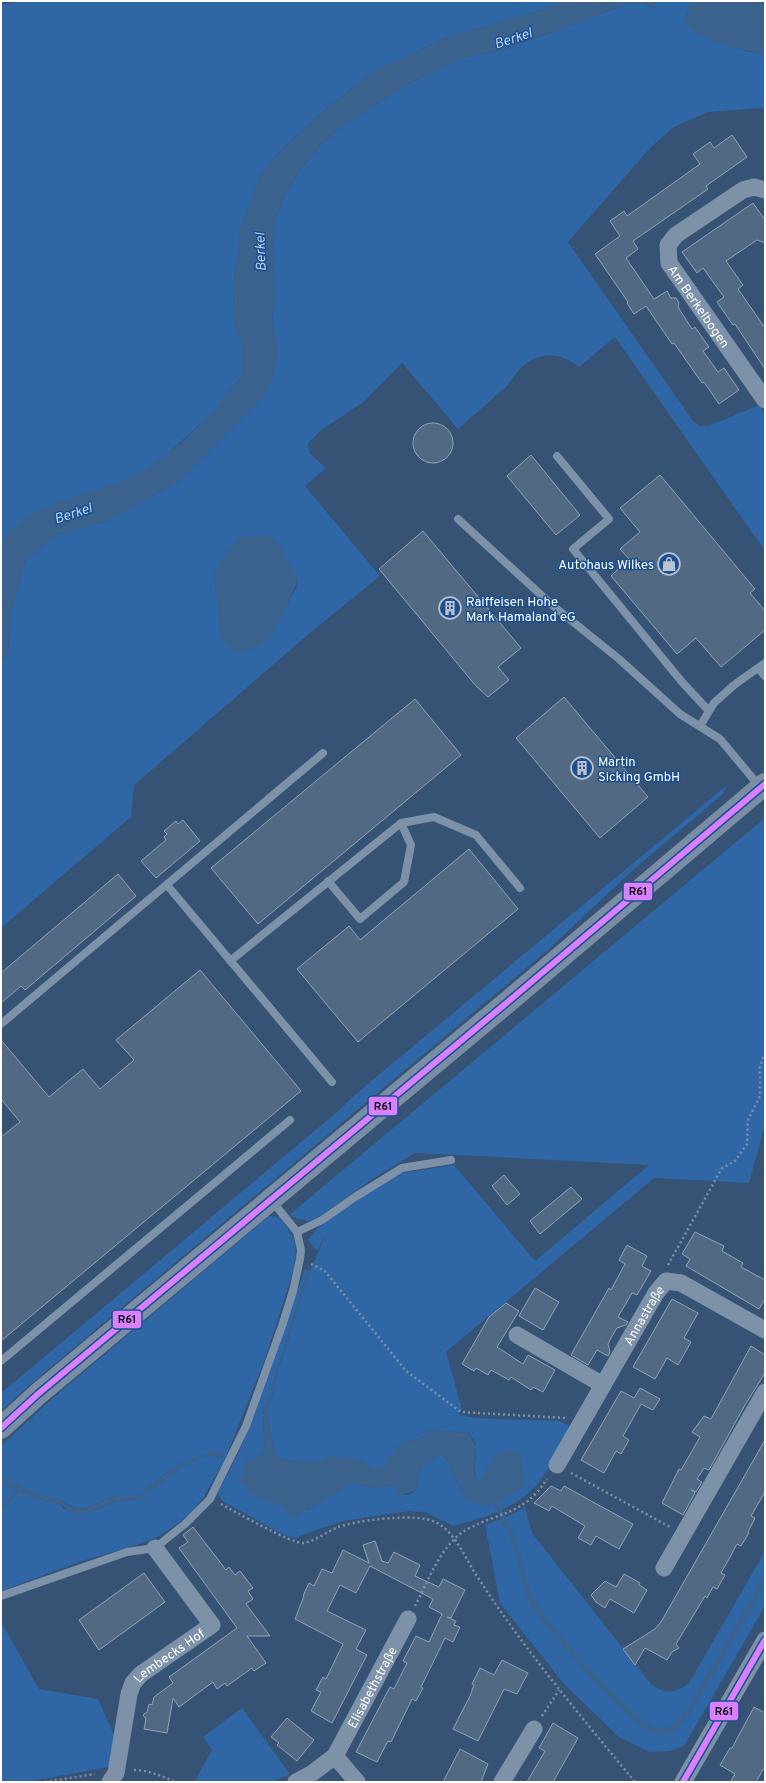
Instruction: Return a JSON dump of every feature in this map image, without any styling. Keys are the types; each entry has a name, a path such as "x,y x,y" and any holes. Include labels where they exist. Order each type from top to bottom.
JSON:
{"main road":[{"path":"1,1428 38,1394 510,1000 763,786"}],"street":[{"name":"Am Berkelbogen","path":"765,190 754,187 743,190 676,235 668,245 669,263 765,400"},
{"name":"Annastraße","path":"557,1465 656,1293 666,1281 681,1283 765,1330"},
{"path":"517,1335 603,1385"},
{"path":"664,1568 765,1392"},
{"name":"Lembecks Hof","path":"110,1782 116,1773 133,1683 141,1674 212,1625 155,1548"},
{"name":"Elisabethstraße","path":"296,1782 311,1774 335,1756 408,1619"},
{"path":"682,1782 765,1640"},
{"path":"502,1782 534,1729"},
{"path":"335,1756 357,1782"}],"lane":[{"path":"558,456 609,519 573,550 682,682 710,711"},
{"path":"458,519 552,605 619,659 680,714 720,739 763,786"},
{"path":"700,726 714,703 734,685 765,663"},
{"path":"758,668 765,676"},
{"path":"1,1024 323,753"},
{"path":"230,961 401,823 434,817 476,836 520,888"},
{"path":"328,882 360,919 404,882 411,845 401,823"},
{"path":"166,885 332,1082"},
{"path":"1,1361 290,1120"},
{"path":"297,1232 322,1220 355,1197 402,1168 452,1160"},
{"path":"1,1596 127,1552 155,1548 185,1524 210,1499 246,1426 282,1326 293,1291 300,1259 301,1250 297,1232 270,1199"}],"path":[{"path":"666,1281 667,1267 722,1168 735,1161 747,1144 748,1120 760,1096 760,1067 765,1052"},
{"path":"300,1259 325,1271 406,1371 460,1412 583,1419"},
{"path":"408,1619 445,1550 454,1539 465,1530 513,1511 528,1502 544,1484 557,1465 683,1535"},
{"path":"210,1499 282,1536 302,1543 320,1538 336,1528 368,1521 411,1517 428,1519 448,1530 494,1604 559,1690 635,1782"},
{"path":"534,1729 559,1690"}],"shaded area":[{"path":"19,1 566,1 542,10 448,37 373,72 320,114 277,154 260,177 238,257 234,279 233,321 242,342 242,376 210,415 162,459 135,476 1,544 1,5"},
{"path":"658,1 691,1 685,24 746,51 765,54 765,108 708,112 674,127 650,148 568,242 693,421 700,426 708,426 759,405 765,414 765,551 615,337 579,367 563,358 556,356 548,355 533,359 519,370 506,387 458,429 402,363 362,403 320,431 308,444 310,454 326,468 305,486 380,576 310,633 134,785 131,817 1,928 1,664 8,652 11,610 26,559 56,535 106,521 178,482 215,444 274,334 272,319 275,301 273,241 276,218 287,191 303,166 321,145 339,128 408,84 465,57 504,50 627,4 644,4 656,8","holes":["214,576 298,578 296,588 269,638 256,647 217,597"]},
{"path":"727,785 723,794 633,870 549,949 25,1389 1,1411 1,1393 336,1113 357,1093"},
{"path":"765,818 765,1125 749,1183 654,1178 446,1352 462,1409 459,1415 476,1418 560,1421 568,1425 569,1428 558,1451 540,1481 517,1502 487,1516 454,1526 425,1512 408,1511 343,1521 294,1538 284,1535 221,1500 218,1493 240,1450 252,1420 305,1269 308,1270 263,1416 265,1450 263,1454 253,1460 271,1501 308,1510 316,1503 353,1483 374,1488 394,1485 400,1495 408,1494 416,1489 419,1471 422,1466 431,1459 442,1455 447,1459 453,1476 468,1500 485,1506 495,1455 483,1478 477,1479 475,1475 476,1448 469,1433 430,1430 420,1439 406,1441 395,1457 385,1467 380,1469 374,1469 329,1456 316,1463 286,1460 278,1456 274,1450 267,1416 280,1364 310,1271 326,1235 317,1251 308,1240 320,1226 377,1186 403,1173 454,1165 535,1261 649,1165 415,1153 374,1178 320,1216 309,1221 298,1219 289,1215"},
{"path":"269,1216 280,1217 294,1239 296,1250 294,1269 266,1356 224,1462 203,1498 189,1514 157,1537 140,1544 82,1561 1,1591 1,1512 20,1491 32,1497 60,1504 64,1509 94,1511 117,1501 140,1499 180,1468 209,1454 186,1461 165,1474 138,1496 114,1496 87,1508 76,1509 61,1500 33,1493 1,1478 1,1446 54,1397"},
{"path":"1,1481 17,1490 1,1507"},
{"path":"525,1507 532,1533 651,1684 665,1691 675,1691 689,1683 765,1551 765,1606 684,1746 669,1751 650,1752 619,1737 564,1684 500,1603 485,1525 511,1515"},
{"path":"1,1622 39,1689 98,1699 117,1742 109,1767 26,1782 1,1782"},
{"path":"242,1708 290,1774 272,1782 194,1782 212,1750 203,1737"}],"water":[{"name":"Berkel","path":"566,1 658,1 656,8 644,4 627,4 504,50 465,57 408,84 339,128 321,145 303,166 287,191 276,218 273,241 275,301 272,319 278,352 272,380 264,396 178,482 106,521 56,535 26,559 11,610 8,652 1,664 1,544 13,529 27,517 44,508 119,483 152,465 181,443 219,404 242,376 242,342 233,321 234,279 238,257 240,227 260,177 277,154 320,114 373,72 448,37 542,10"},
{"path":"691,1 757,1 765,4 765,54 722,44 692,30 685,24"},
{"path":"267,536 276,540 298,578 285,610 268,639 259,646 244,652 240,652 234,650 220,638 214,576 219,563 240,537"},
{"path":"308,1270 310,1271 280,1364 267,1416 274,1450 278,1456 286,1460 316,1462 329,1456 363,1460 373,1469 386,1467 385,1462 399,1445 406,1441 420,1439 430,1430 469,1433 476,1448 474,1472 477,1479 483,1478 495,1456 503,1451 514,1451 520,1455 525,1486 496,1502 485,1506 468,1500 453,1476 447,1459 442,1455 422,1466 418,1477 418,1485 414,1491 398,1496 394,1485 374,1488 353,1483 293,1518 278,1504 252,1495 240,1480 247,1459 253,1460 263,1454 265,1450 263,1416"},
{"path":"216,1452 180,1468 140,1499 117,1501 94,1511 81,1514 71,1513 60,1504 32,1497 20,1491 1,1512 1,1507 17,1490 1,1481 2,1477 33,1493 61,1500 75,1509 87,1508 114,1496 138,1496 165,1474 186,1461"}],"building":[{"path":"732,135 747,157 706,186 708,189 633,241 638,249 626,258 654,299 667,291 671,298 676,298 679,303 678,307 692,329 695,327 709,347 703,351 718,372 724,368 739,390 719,404 704,382 702,383 674,343 672,344 646,306 634,314 627,303 628,302 595,254 620,236 610,221 624,211 627,216 700,164 693,154 710,142 714,148"},
{"path":"753,203 765,220 765,243 757,240 726,261 743,285 738,289 765,328 765,369 735,324 733,325 717,302 724,297 703,268 697,273 682,252"},
{"path":"433,423 441,425 447,429 451,435 453,443 451,451 447,457 441,461 433,463 425,461 419,457 415,451 413,443 415,435 419,429 425,425"},
{"path":"531,455 580,515 556,535 507,476"},
{"name":"Autohaus Wilkes","path":"660,475 755,589 750,593 765,611 765,630 721,667 696,638 677,654 611,576 629,559 620,549 640,532 620,508"},
{"name":"Raiffeisen Hohe Mark Hamaland eG","path":"423,531 521,648 498,667 509,680 488,697 476,686 379,569"},
{"name":"Martin Sicking GmbH","path":"564,697 648,797 600,838 516,738"},
{"path":"415,699 461,755 258,924 211,868"},
{"path":"183,820 200,841 156,878 141,861 166,840 164,837 167,834 164,831 176,821 178,824"},
{"path":"469,849 518,909 358,1042 297,969 349,926 360,940"},
{"path":"118,874 136,896 25,990 21,986 1,1003 1,973"},
{"path":"200,970 301,1091 1,1341 1,1137 20,1122 1,1099 1,1040 49,1097 83,1069 100,1089 134,1060 116,1040"},
{"path":"504,1175 520,1194 507,1205 492,1186"},
{"path":"571,1187 582,1199 540,1234 530,1221"},
{"path":"695,1232 724,1246 722,1251 743,1263 741,1267 765,1280 765,1299 759,1309 686,1266 690,1259 682,1254"},
{"path":"627,1245 647,1256 642,1266 651,1271 637,1295 632,1293 618,1317 628,1322 626,1325 617,1328 612,1336 608,1344 610,1352 608,1356 597,1350 588,1365 571,1355 609,1288 611,1290 625,1264 619,1260"},
{"path":"535,1288 559,1302 543,1330 519,1316"},
{"path":"672,1299 698,1313 684,1338 691,1342 678,1365 667,1358 655,1379 633,1367"},
{"path":"506,1303 519,1311 497,1347 523,1364 528,1355 555,1370 543,1392 533,1387 531,1390 511,1377 509,1380 491,1370 488,1375 476,1368 474,1371 462,1364 489,1317"},
{"path":"751,1346 765,1355 765,1373 745,1405 709,1470 704,1468 697,1479 702,1482 696,1492 691,1490 695,1493 683,1515 662,1503 679,1469 681,1470 700,1437 692,1432 704,1416 711,1419"},
{"path":"640,1388 660,1399 653,1410 641,1404 623,1436 629,1440 621,1454 616,1451 604,1473 581,1460 621,1391 634,1398"},
{"path":"765,1440 765,1492 751,1516 755,1518 748,1532 749,1533 741,1546 737,1544 721,1573 725,1575 717,1589 713,1587 707,1598 705,1596 676,1644 679,1648 672,1652 667,1660 645,1648 635,1665 623,1649 655,1629 661,1622"},
{"path":"551,1486 561,1491 564,1486 633,1524 619,1549 596,1536 591,1545 578,1538 585,1526 552,1506 549,1511 534,1503"},
{"path":"193,1527 226,1570 229,1567 235,1575 240,1571 253,1588 248,1591 253,1599 246,1604 270,1636 247,1636 266,1663 254,1671 252,1668 227,1686 225,1683 217,1689 213,1682 179,1707 173,1698 167,1733 144,1729 146,1719 143,1715 147,1712 149,1704 152,1705 154,1697 173,1683 169,1677 237,1628 179,1548 188,1542 183,1535"},
{"path":"375,1541 382,1561 388,1563 394,1552 420,1565 415,1576 439,1587 443,1579 465,1590 451,1618 447,1617 456,1621 454,1625 460,1627 453,1642 445,1638 421,1687 423,1688 416,1701 412,1699 391,1742 388,1741 377,1762 356,1752 390,1687 394,1689 407,1663 403,1661 416,1636 429,1642 442,1614 429,1607 433,1599 370,1566 356,1593 340,1585 327,1611 366,1630 356,1649 367,1655 332,1723 311,1711 321,1692 316,1690 323,1677 326,1679 343,1644 295,1619 309,1583 314,1586 322,1569 332,1573 343,1550 369,1563 363,1545"},
{"path":"144,1573 165,1602 99,1650 79,1620"},
{"path":"624,1574 640,1583 639,1585 647,1590 634,1613 610,1599 605,1608 596,1602 591,1595 605,1581 616,1587"},
{"path":"502,1660 528,1673 517,1694 504,1689 478,1741 453,1729 470,1696 474,1685 472,1684 480,1668 494,1675"},
{"path":"754,1707 765,1713 765,1766 756,1782 730,1782 735,1774 720,1765 730,1748 732,1748"},
{"path":"287,1718 314,1740 297,1761 277,1745 279,1743 271,1737"},
{"path":"553,1723 578,1738 553,1782 527,1782 545,1751 539,1748"},
{"path":"460,1749 488,1764 481,1782 443,1782"}],"waterway":[{"path":"209,1454 214,1453 222,1456"},
{"path":"496,1503 513,1539 526,1586 537,1610 575,1656 613,1696 631,1714 655,1731 672,1728 691,1708 765,1580"}],"transit line":[{"name":"R61","path":"1,1428 38,1394 510,1000 765,784"},
{"name":"R61","path":"683,1782 765,1640"}],"place":[{"name":"Autohaus Wilkes","path":"669,564"},
{"name":"Raiffeisen Hohe Mark Hamaland eG","path":"450,608"},
{"name":"Martin Sicking GmbH","path":"582,768"}]}
